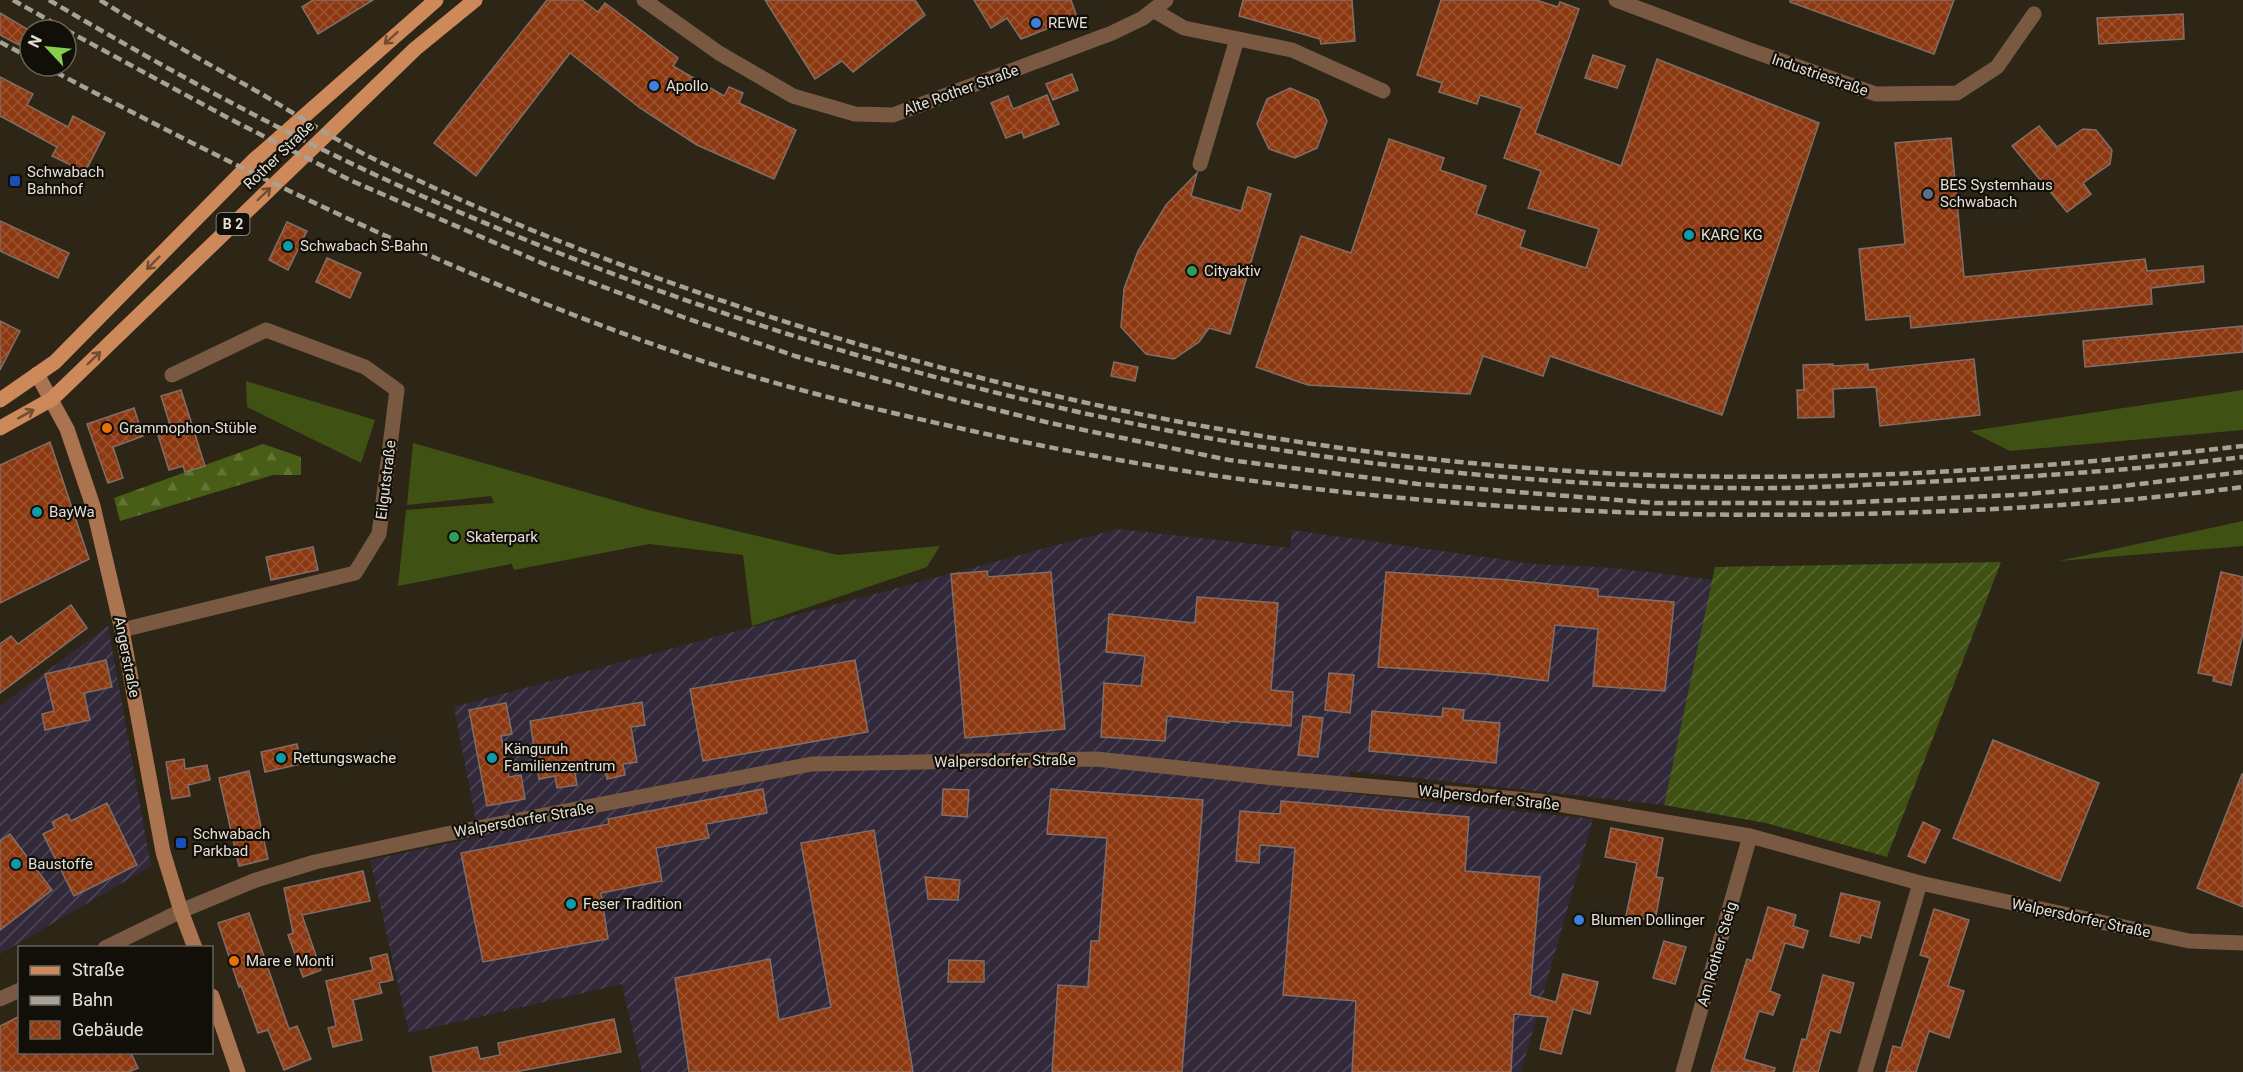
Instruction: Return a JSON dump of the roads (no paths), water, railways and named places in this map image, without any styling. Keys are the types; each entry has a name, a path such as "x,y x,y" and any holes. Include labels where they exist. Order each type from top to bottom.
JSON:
{"main road":[{"name":"Rother Straße","path":"0,400 55,362 253,161 436,0"},
{"name":"Rother Straße","path":"0,428 52,399 415,49 475,0"}],"street":[{"name":"Alte Rother Straße","path":"644,0 719,53 793,96 855,114 893,115 1112,33 1143,18 1166,0"},
{"name":"Industriestraße","path":"1616,0 1876,94 1957,93 1997,67 2034,14"},
{"path":"1153,10 1184,28 1292,50 1383,91"},
{"path":"1200,164 1237,39"},
{"name":"Eilgutstraße","path":"122,630 355,573 379,534 397,390 364,367 266,330 172,375"},
{"name":"Angerstraße","path":"38,374 67,429 93,506 122,630 163,852 194,946"},
{"name":"Walpersdorfer Straße","path":"109,946 181,910 256,880 315,862 446,834 812,764 1096,759 1274,778 1539,801 1750,836 1920,883 2189,941 2243,944"},
{"name":"Am Rother Steig","path":"1683,1072 1750,836"},
{"path":"1865,1072 1920,883"},
{"path":"0,999 18,991"},
{"path":"213,999 238,1072"}],"railway":[{"path":"13,0 45,18"},
{"path":"49,0 176,73 305,141 393,183 553,251 716,311 882,362 1050,406 1220,440 1392,466 1565,482 1739,488 1808,487 2043,475 2243,457"},
{"path":"100,0 358,151 486,211 564,243 795,325 1022,388 1137,413 1253,435 1369,452 1604,473 1684,476 1764,477 1924,473 2084,462 2243,446"},
{"path":"78,37 230,119 352,181 551,267 683,317 795,356 936,395 1050,423 1229,460 1418,484 1655,503 1834,503 2014,495 2113,487 2243,472"},
{"path":"0,42 18,52"},
{"path":"67,78 204,149 367,227 533,299 617,331 702,361 801,390 867,407 1077,453 1298,487 1409,499 1632,513 1743,515 1952,511 2098,502 2243,487"}],"place":[{"name":"REWE","path":"1036,23"},
{"name":"Apollo","path":"654,86"},
{"name":"Schwabach Bahnhof","path":"15,181"},
{"name":"BES Systemhaus Schwabach","path":"1928,194"},
{"name":"KARG KG","path":"1689,235"},
{"name":"Schwabach S-Bahn","path":"288,246"},
{"name":"Cityaktiv","path":"1192,271"},
{"name":"Grammophon-Stüble","path":"107,428"},
{"name":"BayWa","path":"37,512"},
{"name":"Skaterpark","path":"454,537"},
{"name":"Rettungswache","path":"281,758"},
{"name":"Känguruh Familienzentrum","path":"492,758"},
{"name":"Schwabach Parkbad","path":"181,843"},
{"name":"Baustoffe","path":"16,864"},
{"name":"Feser Tradition","path":"571,904"},
{"name":"Blumen Dollinger","path":"1579,920"},
{"name":"Mare e Monti","path":"234,961"}]}
